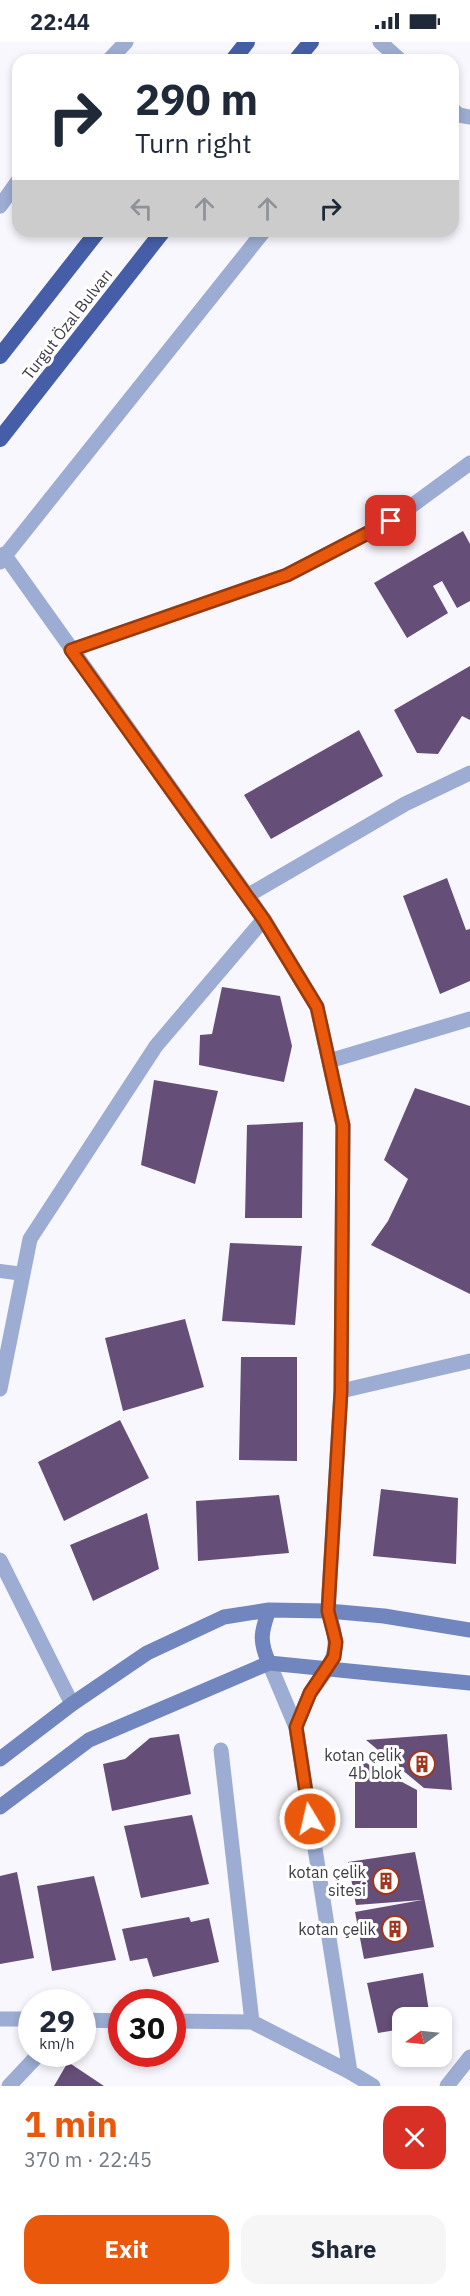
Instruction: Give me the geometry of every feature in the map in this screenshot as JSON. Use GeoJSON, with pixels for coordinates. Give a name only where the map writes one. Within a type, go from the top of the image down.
{"type":"FeatureCollection","features":[{"type":"Feature","properties":{"kind":"highway"},"geometry":{"type":"LineString","coordinates":[[238,54],[247,42]]}},
{"type":"Feature","properties":{"kind":"highway"},"geometry":{"type":"LineString","coordinates":[[301,54],[310,42]]}},
{"type":"Feature","properties":{"kind":"highway","name":"Turgut Özal Bulvarı"},"geometry":{"type":"LineString","coordinates":[[0,356],[93,237]]}},
{"type":"Feature","properties":{"kind":"highway","name":"Turgut Özal Bulvarı"},"geometry":{"type":"LineString","coordinates":[[0,438],[158,237]]}},
{"type":"Feature","properties":{"kind":"main road"},"geometry":{"type":"LineString","coordinates":[[269,1610],[261,1630],[262,1648],[269,1663]]}},
{"type":"Feature","properties":{"kind":"main road"},"geometry":{"type":"LineString","coordinates":[[0,1759],[72,1704],[147,1653],[224,1617],[269,1610],[328,1611],[384,1616],[470,1629]]}},
{"type":"Feature","properties":{"kind":"main road"},"geometry":{"type":"LineString","coordinates":[[328,1611],[336,1642],[334,1657],[328,1668]]}},
{"type":"Feature","properties":{"kind":"main road"},"geometry":{"type":"LineString","coordinates":[[0,1807],[89,1740],[269,1663],[470,1683]]}},
{"type":"Feature","properties":{"kind":"street"},"geometry":{"type":"LineString","coordinates":[[115,54],[126,42]]}},
{"type":"Feature","properties":{"kind":"street"},"geometry":{"type":"LineString","coordinates":[[380,42],[393,54]]}},
{"type":"Feature","properties":{"kind":"street"},"geometry":{"type":"LineString","coordinates":[[0,206],[12,189]]}},
{"type":"Feature","properties":{"kind":"street"},"geometry":{"type":"LineString","coordinates":[[259,237],[2,558],[71,650],[264,920],[317,1007],[343,1125],[341,1391],[328,1611]]}},
{"type":"Feature","properties":{"kind":"street"},"geometry":{"type":"LineString","coordinates":[[71,650],[287,575],[391,521],[470,463]]}},
{"type":"Feature","properties":{"kind":"street"},"geometry":{"type":"LineString","coordinates":[[247,896],[405,804],[470,773]]}},
{"type":"Feature","properties":{"kind":"street"},"geometry":{"type":"LineString","coordinates":[[0,1389],[30,1239],[156,1046],[264,920]]}},
{"type":"Feature","properties":{"kind":"street"},"geometry":{"type":"LineString","coordinates":[[329,1061],[470,1019]]}},
{"type":"Feature","properties":{"kind":"street"},"geometry":{"type":"LineString","coordinates":[[341,1391],[470,1361]]}},
{"type":"Feature","properties":{"kind":"street"},"geometry":{"type":"LineString","coordinates":[[0,1560],[72,1704]]}},
{"type":"Feature","properties":{"kind":"street"},"geometry":{"type":"LineString","coordinates":[[269,1663],[296,1727],[350,2072]]}},
{"type":"Feature","properties":{"kind":"street"},"geometry":{"type":"LineString","coordinates":[[296,1727],[310,1693],[328,1668]]}},
{"type":"Feature","properties":{"kind":"street"},"geometry":{"type":"LineString","coordinates":[[221,1750],[252,2022]]}},
{"type":"Feature","properties":{"kind":"street"},"geometry":{"type":"LineString","coordinates":[[0,2019],[18,2019]]}},
{"type":"Feature","properties":{"kind":"street"},"geometry":{"type":"LineString","coordinates":[[186,2021],[252,2022],[350,2072],[372,2086]]}},
{"type":"Feature","properties":{"kind":"street"},"geometry":{"type":"LineString","coordinates":[[447,2086],[470,2057]]}},
{"type":"Feature","properties":{"kind":"street"},"geometry":{"type":"LineString","coordinates":[[9,2086],[27,2067]]}},
{"type":"Feature","properties":{"kind":"lane"},"geometry":{"type":"LineString","coordinates":[[0,1271],[23,1274]]}},
{"type":"Feature","properties":{"kind":"building"},"geometry":{"type":"Polygon","coordinates":[[[463,531],[470,544],[470,601],[457,608],[442,581],[433,586],[448,613],[407,638],[374,583],[463,531]]]}},
{"type":"Feature","properties":{"kind":"building"},"geometry":{"type":"Polygon","coordinates":[[[470,666],[470,720],[462,716],[438,754],[417,753],[394,710],[470,666]]]}},
{"type":"Feature","properties":{"kind":"building"},"geometry":{"type":"Polygon","coordinates":[[[359,730],[383,776],[271,839],[244,795],[359,730]]]}},
{"type":"Feature","properties":{"kind":"building"},"geometry":{"type":"Polygon","coordinates":[[[447,878],[466,930],[470,929],[470,981],[440,994],[403,896],[447,878]]]}},
{"type":"Feature","properties":{"kind":"building"},"geometry":{"type":"Polygon","coordinates":[[[222,987],[280,996],[292,1046],[284,1082],[199,1065],[200,1035],[212,1034],[222,987]]]}},
{"type":"Feature","properties":{"kind":"building"},"geometry":{"type":"Polygon","coordinates":[[[154,1080],[218,1091],[195,1184],[141,1165],[154,1080]]]}},
{"type":"Feature","properties":{"kind":"building"},"geometry":{"type":"Polygon","coordinates":[[[415,1088],[470,1106],[470,1294],[371,1245],[388,1221],[408,1179],[384,1160],[415,1088]]]}},
{"type":"Feature","properties":{"kind":"building"},"geometry":{"type":"Polygon","coordinates":[[[303,1122],[302,1218],[245,1218],[247,1125],[303,1122]]]}},
{"type":"Feature","properties":{"kind":"building"},"geometry":{"type":"Polygon","coordinates":[[[230,1243],[302,1246],[295,1325],[222,1321],[230,1243]]]}},
{"type":"Feature","properties":{"kind":"building"},"geometry":{"type":"Polygon","coordinates":[[[185,1319],[204,1387],[123,1411],[105,1338],[185,1319]]]}},
{"type":"Feature","properties":{"kind":"building"},"geometry":{"type":"Polygon","coordinates":[[[241,1357],[297,1357],[297,1461],[239,1460],[241,1357]]]}},
{"type":"Feature","properties":{"kind":"building"},"geometry":{"type":"Polygon","coordinates":[[[120,1420],[149,1478],[64,1521],[38,1462],[120,1420]]]}},
{"type":"Feature","properties":{"kind":"building"},"geometry":{"type":"Polygon","coordinates":[[[381,1489],[458,1498],[456,1564],[373,1556],[381,1489]]]}},
{"type":"Feature","properties":{"kind":"building"},"geometry":{"type":"Polygon","coordinates":[[[279,1495],[289,1553],[198,1561],[196,1501],[279,1495]]]}},
{"type":"Feature","properties":{"kind":"building"},"geometry":{"type":"Polygon","coordinates":[[[147,1513],[159,1569],[93,1601],[70,1545],[147,1513]]]}},
{"type":"Feature","properties":{"kind":"building"},"geometry":{"type":"Polygon","coordinates":[[[179,1734],[191,1794],[112,1811],[103,1764],[125,1759],[150,1738],[179,1734]]]}},
{"type":"Feature","properties":{"kind":"building","name":"kotan çelik 4b blok"},"geometry":{"type":"Polygon","coordinates":[[[447,1734],[452,1790],[424,1788],[366,1740],[447,1734]]]}},
{"type":"Feature","properties":{"kind":"building","name":"kotan çelik sitesi"},"geometry":{"type":"Polygon","coordinates":[[[355,1757],[417,1790],[417,1828],[355,1828],[355,1757]]]}},
{"type":"Feature","properties":{"kind":"building"},"geometry":{"type":"Polygon","coordinates":[[[192,1815],[209,1884],[141,1898],[124,1826],[192,1815]]]}},
{"type":"Feature","properties":{"kind":"building"},"geometry":{"type":"Polygon","coordinates":[[[415,1852],[434,1947],[364,1959],[355,1912],[422,1900],[356,1905],[348,1862],[415,1852]]]}},
{"type":"Feature","properties":{"kind":"building"},"geometry":{"type":"Polygon","coordinates":[[[17,1872],[34,1958],[0,1964],[0,1876],[17,1872]]]}},
{"type":"Feature","properties":{"kind":"building"},"geometry":{"type":"Polygon","coordinates":[[[94,1876],[116,1960],[52,1971],[37,1886],[94,1876]]]}},
{"type":"Feature","properties":{"kind":"building"},"geometry":{"type":"Polygon","coordinates":[[[189,1917],[191,1922],[209,1918],[219,1962],[153,1977],[147,1958],[130,1961],[122,1929],[189,1917]]]}},
{"type":"Feature","properties":{"kind":"building","name":"kotan çelik"},"geometry":{"type":"Polygon","coordinates":[[[423,1973],[428,2007],[392,2007],[392,2031],[378,2033],[367,1983],[423,1973]]]}},
{"type":"Feature","properties":{"kind":"building"},"geometry":{"type":"Polygon","coordinates":[[[65,2067],[76,2067],[104,2086],[54,2086],[65,2067]]]}},
{"type":"Feature","properties":{"kind":"place","name":"kotan çelik 4b blok"},"geometry":{"type":"Point","coordinates":[422,1764]}},
{"type":"Feature","properties":{"kind":"place","name":"kotan çelik sitesi"},"geometry":{"type":"Point","coordinates":[386,1881]}},
{"type":"Feature","properties":{"kind":"place","name":"kotan çelik"},"geometry":{"type":"Point","coordinates":[395,1929]}},
{"type":"Feature","properties":{"kind":"route"},"geometry":{"type":"LineString","coordinates":[[310,1819],[296,1727],[310,1693],[334,1657],[336,1642],[328,1611],[341,1391],[343,1125],[317,1007],[264,920],[71,650],[287,575],[391,521]]}}]}
